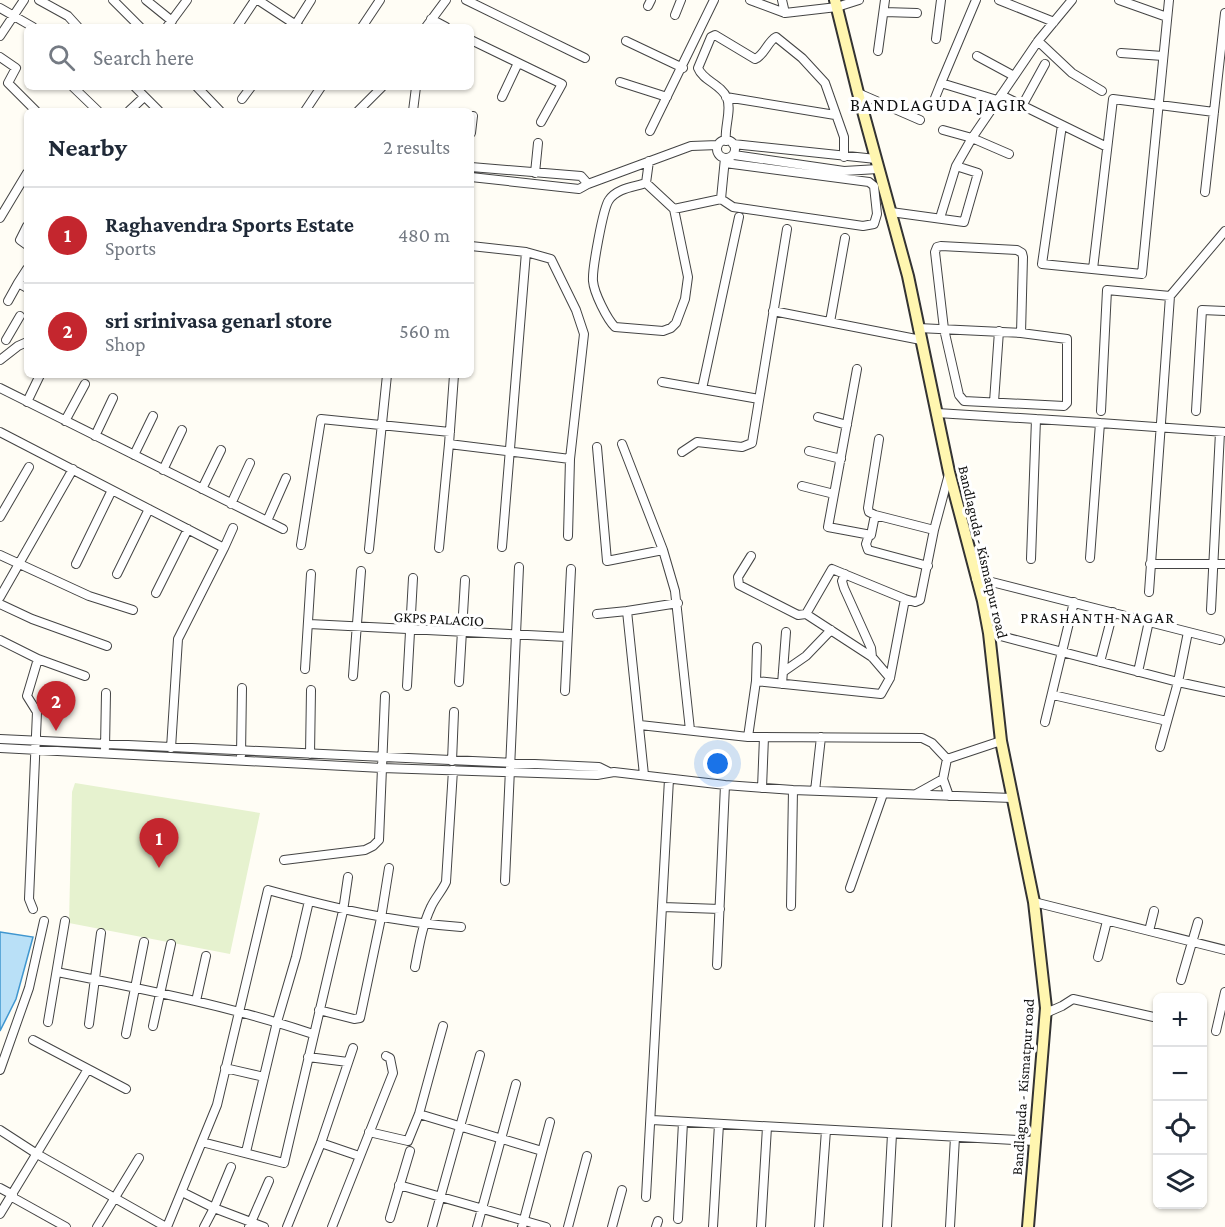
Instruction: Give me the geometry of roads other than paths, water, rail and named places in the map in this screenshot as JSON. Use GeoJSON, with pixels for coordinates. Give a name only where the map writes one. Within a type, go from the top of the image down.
{"type":"FeatureCollection","features":[{"type":"Feature","properties":{"kind":"street"},"geometry":{"type":"LineString","coordinates":[[0,36],[24,0]]}},
{"type":"Feature","properties":{"kind":"street"},"geometry":{"type":"LineString","coordinates":[[39,0],[68,16],[75,24]]}},
{"type":"Feature","properties":{"kind":"street"},"geometry":{"type":"LineString","coordinates":[[113,0],[137,24]]}},
{"type":"Feature","properties":{"kind":"street"},"geometry":{"type":"LineString","coordinates":[[146,0],[169,24],[187,0]]}},
{"type":"Feature","properties":{"kind":"street"},"geometry":{"type":"LineString","coordinates":[[239,24],[256,0],[293,24]]}},
{"type":"Feature","properties":{"kind":"street"},"geometry":{"type":"LineString","coordinates":[[297,24],[311,0]]}},
{"type":"Feature","properties":{"kind":"street"},"geometry":{"type":"LineString","coordinates":[[364,24],[380,0]]}},
{"type":"Feature","properties":{"kind":"street"},"geometry":{"type":"LineString","coordinates":[[428,24],[446,0]]}},
{"type":"Feature","properties":{"kind":"street"},"geometry":{"type":"LineString","coordinates":[[466,0],[585,58]]}},
{"type":"Feature","properties":{"kind":"street"},"geometry":{"type":"LineString","coordinates":[[675,15],[681,0]]}},
{"type":"Feature","properties":{"kind":"street"},"geometry":{"type":"LineString","coordinates":[[650,131],[683,68],[714,0]]}},
{"type":"Feature","properties":{"kind":"street"},"geometry":{"type":"LineString","coordinates":[[750,0],[785,13],[859,0]]}},
{"type":"Feature","properties":{"kind":"street"},"geometry":{"type":"LineString","coordinates":[[782,0],[785,13]]}},
{"type":"Feature","properties":{"kind":"street"},"geometry":{"type":"LineString","coordinates":[[878,51],[885,0]]}},
{"type":"Feature","properties":{"kind":"street"},"geometry":{"type":"LineString","coordinates":[[936,39],[941,0]]}},
{"type":"Feature","properties":{"kind":"street"},"geometry":{"type":"LineString","coordinates":[[935,98],[976,0]]}},
{"type":"Feature","properties":{"kind":"street"},"geometry":{"type":"LineString","coordinates":[[999,0],[1054,22]]}},
{"type":"Feature","properties":{"kind":"street"},"geometry":{"type":"LineString","coordinates":[[940,218],[956,166],[972,138],[1038,40],[1072,0]]}},
{"type":"Feature","properties":{"kind":"street"},"geometry":{"type":"LineString","coordinates":[[1119,0],[1167,17]]}},
{"type":"Feature","properties":{"kind":"street"},"geometry":{"type":"LineString","coordinates":[[1062,125],[1042,264],[1142,274],[1168,0]]}},
{"type":"Feature","properties":{"kind":"street","name":"Bandlaguda - Kismatpur road"},"geometry":{"type":"LineString","coordinates":[[836,4],[908,276],[949,472],[989,633],[1001,741],[1034,902],[1046,1013],[1034,1141],[1029,1227]]}},
{"type":"Feature","properties":{"kind":"street"},"geometry":{"type":"LineString","coordinates":[[0,8],[28,24]]}},
{"type":"Feature","properties":{"kind":"street"},"geometry":{"type":"LineString","coordinates":[[884,12],[917,13]]}},
{"type":"Feature","properties":{"kind":"street"},"geometry":{"type":"LineString","coordinates":[[1205,192],[1225,13]]}},
{"type":"Feature","properties":{"kind":"street"},"geometry":{"type":"LineString","coordinates":[[431,19],[440,24]]}},
{"type":"Feature","properties":{"kind":"street"},"geometry":{"type":"LineString","coordinates":[[674,209],[721,200],[733,207],[863,226],[874,224],[876,214],[874,186],[869,182],[728,159],[718,154],[726,143],[728,101],[723,91],[700,73],[698,68],[711,37],[715,35],[755,59],[776,37],[802,58],[825,83],[844,137],[844,157]]}},
{"type":"Feature","properties":{"kind":"street"},"geometry":{"type":"LineString","coordinates":[[1038,40],[1072,73],[1101,91]]}},
{"type":"Feature","properties":{"kind":"street"},"geometry":{"type":"LineString","coordinates":[[626,41],[683,68]]}},
{"type":"Feature","properties":{"kind":"street"},"geometry":{"type":"LineString","coordinates":[[474,44],[562,84],[541,122]]}},
{"type":"Feature","properties":{"kind":"street"},"geometry":{"type":"LineString","coordinates":[[1121,53],[1163,56]]}},
{"type":"Feature","properties":{"kind":"street"},"geometry":{"type":"LineString","coordinates":[[976,56],[1014,76]]}},
{"type":"Feature","properties":{"kind":"street"},"geometry":{"type":"LineString","coordinates":[[0,57],[16,68],[8,83],[33,108]]}},
{"type":"Feature","properties":{"kind":"street"},"geometry":{"type":"LineString","coordinates":[[502,97],[518,63]]}},
{"type":"Feature","properties":{"kind":"street"},"geometry":{"type":"LineString","coordinates":[[1022,106],[1045,64]]}},
{"type":"Feature","properties":{"kind":"street"},"geometry":{"type":"LineString","coordinates":[[620,82],[667,97]]}},
{"type":"Feature","properties":{"kind":"street"},"geometry":{"type":"LineString","coordinates":[[941,83],[1022,106],[1107,147]]}},
{"type":"Feature","properties":{"kind":"street"},"geometry":{"type":"LineString","coordinates":[[76,90],[95,108]]}},
{"type":"Feature","properties":{"kind":"street"},"geometry":{"type":"LineString","coordinates":[[138,90],[156,108]]}},
{"type":"Feature","properties":{"kind":"street"},"geometry":{"type":"LineString","coordinates":[[200,90],[217,108]]}},
{"type":"Feature","properties":{"kind":"street"},"geometry":{"type":"LineString","coordinates":[[242,99],[249,90]]}},
{"type":"Feature","properties":{"kind":"street"},"geometry":{"type":"LineString","coordinates":[[307,108],[319,90]]}},
{"type":"Feature","properties":{"kind":"street"},"geometry":{"type":"LineString","coordinates":[[361,108],[379,90]]}},
{"type":"Feature","properties":{"kind":"street"},"geometry":{"type":"LineString","coordinates":[[413,108],[416,90]]}},
{"type":"Feature","properties":{"kind":"street"},"geometry":{"type":"LineString","coordinates":[[858,93],[920,120]]}},
{"type":"Feature","properties":{"kind":"street"},"geometry":{"type":"LineString","coordinates":[[132,108],[144,97]]}},
{"type":"Feature","properties":{"kind":"street"},"geometry":{"type":"LineString","coordinates":[[726,97],[835,115]]}},
{"type":"Feature","properties":{"kind":"street"},"geometry":{"type":"LineString","coordinates":[[1093,269],[1113,99],[1214,112]]}},
{"type":"Feature","properties":{"kind":"street"},"geometry":{"type":"LineString","coordinates":[[943,130],[972,138],[1009,154]]}},
{"type":"Feature","properties":{"kind":"street"},"geometry":{"type":"LineString","coordinates":[[535,173],[538,143]]}},
{"type":"Feature","properties":{"kind":"street"},"geometry":{"type":"LineString","coordinates":[[474,177],[579,189],[691,146],[726,143],[844,157],[877,164]]}},
{"type":"Feature","properties":{"kind":"street"},"geometry":{"type":"LineString","coordinates":[[721,200],[728,159],[736,150],[726,143]]}},
{"type":"Feature","properties":{"kind":"street"},"geometry":{"type":"LineString","coordinates":[[728,159],[844,171],[877,164]]}},
{"type":"Feature","properties":{"kind":"street"},"geometry":{"type":"LineString","coordinates":[[646,183],[649,161]]}},
{"type":"Feature","properties":{"kind":"street"},"geometry":{"type":"LineString","coordinates":[[891,212],[964,222],[978,173],[956,166]]}},
{"type":"Feature","properties":{"kind":"street"},"geometry":{"type":"LineString","coordinates":[[474,167],[581,176],[588,184]]}},
{"type":"Feature","properties":{"kind":"street"},"geometry":{"type":"LineString","coordinates":[[0,218],[24,178]]}},
{"type":"Feature","properties":{"kind":"street"},"geometry":{"type":"LineString","coordinates":[[646,183],[674,209],[688,277],[685,298],[676,323],[663,332],[615,327],[608,321],[593,282],[603,212],[610,198],[619,191],[646,183]]}},
{"type":"Feature","properties":{"kind":"street"},"geometry":{"type":"LineString","coordinates":[[702,389],[739,217]]}},
{"type":"Feature","properties":{"kind":"street"},"geometry":{"type":"LineString","coordinates":[[682,452],[697,442],[742,447],[752,443],[786,229]]}},
{"type":"Feature","properties":{"kind":"street"},"geometry":{"type":"LineString","coordinates":[[1149,592],[1170,296],[1225,231]]}},
{"type":"Feature","properties":{"kind":"street"},"geometry":{"type":"LineString","coordinates":[[830,322],[845,238]]}},
{"type":"Feature","properties":{"kind":"street"},"geometry":{"type":"LineString","coordinates":[[474,246],[526,252],[551,259],[576,310],[584,334],[570,459],[568,536]]}},
{"type":"Feature","properties":{"kind":"street"},"geometry":{"type":"LineString","coordinates":[[918,328],[944,329],[999,331],[1067,339],[1067,403],[1060,406],[964,401],[959,395],[944,329],[935,252],[937,248],[941,246],[1017,250],[1022,253],[1021,333]]}},
{"type":"Feature","properties":{"kind":"street"},"geometry":{"type":"LineString","coordinates":[[502,547],[526,252]]}},
{"type":"Feature","properties":{"kind":"street"},"geometry":{"type":"LineString","coordinates":[[8,301],[24,274]]}},
{"type":"Feature","properties":{"kind":"street"},"geometry":{"type":"LineString","coordinates":[[18,283],[24,286]]}},
{"type":"Feature","properties":{"kind":"street"},"geometry":{"type":"LineString","coordinates":[[1101,411],[1107,290],[1170,296]]}},
{"type":"Feature","properties":{"kind":"street"},"geometry":{"type":"LineString","coordinates":[[1196,411],[1202,310],[1225,310]]}},
{"type":"Feature","properties":{"kind":"street"},"geometry":{"type":"LineString","coordinates":[[773,311],[921,340]]}},
{"type":"Feature","properties":{"kind":"street"},"geometry":{"type":"LineString","coordinates":[[18,346],[3,338],[20,316]]}},
{"type":"Feature","properties":{"kind":"street"},"geometry":{"type":"LineString","coordinates":[[994,402],[999,331]]}},
{"type":"Feature","properties":{"kind":"street"},"geometry":{"type":"LineString","coordinates":[[0,360],[24,343]]}},
{"type":"Feature","properties":{"kind":"street"},"geometry":{"type":"LineString","coordinates":[[857,369],[828,527],[869,536]]}},
{"type":"Feature","properties":{"kind":"street"},"geometry":{"type":"LineString","coordinates":[[27,402],[39,378]]}},
{"type":"Feature","properties":{"kind":"street"},"geometry":{"type":"LineString","coordinates":[[369,549],[387,378]]}},
{"type":"Feature","properties":{"kind":"street"},"geometry":{"type":"LineString","coordinates":[[439,548],[454,378]]}},
{"type":"Feature","properties":{"kind":"street"},"geometry":{"type":"LineString","coordinates":[[662,382],[759,399]]}},
{"type":"Feature","properties":{"kind":"street"},"geometry":{"type":"LineString","coordinates":[[65,421],[84,384]]}},
{"type":"Feature","properties":{"kind":"street"},"geometry":{"type":"LineString","coordinates":[[0,388],[283,529]]}},
{"type":"Feature","properties":{"kind":"street"},"geometry":{"type":"LineString","coordinates":[[95,436],[113,398]]}},
{"type":"Feature","properties":{"kind":"street"},"geometry":{"type":"LineString","coordinates":[[937,413],[1223,432],[1212,564],[1211,610]]}},
{"type":"Feature","properties":{"kind":"street"},"geometry":{"type":"LineString","coordinates":[[134,455],[153,416]]}},
{"type":"Feature","properties":{"kind":"street"},"geometry":{"type":"LineString","coordinates":[[818,417],[847,425]]}},
{"type":"Feature","properties":{"kind":"street"},"geometry":{"type":"LineString","coordinates":[[301,545],[321,419],[450,432]]}},
{"type":"Feature","properties":{"kind":"street"},"geometry":{"type":"LineString","coordinates":[[1031,559],[1036,419]]}},
{"type":"Feature","properties":{"kind":"street"},"geometry":{"type":"LineString","coordinates":[[1090,558],[1100,423]]}},
{"type":"Feature","properties":{"kind":"street"},"geometry":{"type":"LineString","coordinates":[[163,470],[182,430]]}},
{"type":"Feature","properties":{"kind":"street"},"geometry":{"type":"LineString","coordinates":[[0,432],[224,548]]}},
{"type":"Feature","properties":{"kind":"street"},"geometry":{"type":"LineString","coordinates":[[879,439],[869,512],[934,530]]}},
{"type":"Feature","properties":{"kind":"street"},"geometry":{"type":"LineString","coordinates":[[449,444],[570,459]]}},
{"type":"Feature","properties":{"kind":"street"},"geometry":{"type":"LineString","coordinates":[[622,444],[663,550],[678,603],[690,730]]}},
{"type":"Feature","properties":{"kind":"street"},"geometry":{"type":"LineString","coordinates":[[597,447],[607,561],[663,550]]}},
{"type":"Feature","properties":{"kind":"street"},"geometry":{"type":"LineString","coordinates":[[202,489],[221,450]]}},
{"type":"Feature","properties":{"kind":"street"},"geometry":{"type":"LineString","coordinates":[[809,451],[841,459]]}},
{"type":"Feature","properties":{"kind":"street"},"geometry":{"type":"LineString","coordinates":[[231,504],[250,463]]}},
{"type":"Feature","properties":{"kind":"street"},"geometry":{"type":"LineString","coordinates":[[0,517],[29,467]]}},
{"type":"Feature","properties":{"kind":"street"},"geometry":{"type":"LineString","coordinates":[[0,597],[73,469]]}},
{"type":"Feature","properties":{"kind":"street"},"geometry":{"type":"LineString","coordinates":[[806,614],[830,570],[834,568],[905,599],[915,602],[920,600],[934,530],[949,472]]}},
{"type":"Feature","properties":{"kind":"street"},"geometry":{"type":"LineString","coordinates":[[267,521],[286,478]]}},
{"type":"Feature","properties":{"kind":"street"},"geometry":{"type":"LineString","coordinates":[[802,486],[834,494]]}},
{"type":"Feature","properties":{"kind":"street"},"geometry":{"type":"LineString","coordinates":[[76,564],[112,490]]}},
{"type":"Feature","properties":{"kind":"street"},"geometry":{"type":"LineString","coordinates":[[117,574],[149,509]]}},
{"type":"Feature","properties":{"kind":"street"},"geometry":{"type":"LineString","coordinates":[[875,515],[872,533],[866,544],[868,550],[927,566]]}},
{"type":"Feature","properties":{"kind":"street"},"geometry":{"type":"LineString","coordinates":[[171,748],[178,639],[233,528]]}},
{"type":"Feature","properties":{"kind":"street"},"geometry":{"type":"LineString","coordinates":[[156,593],[188,529]]}},
{"type":"Feature","properties":{"kind":"street"},"geometry":{"type":"LineString","coordinates":[[0,555],[89,596],[133,610]]}},
{"type":"Feature","properties":{"kind":"street"},"geometry":{"type":"LineString","coordinates":[[751,556],[738,577],[739,585],[798,615],[806,614],[872,657],[890,678]]}},
{"type":"Feature","properties":{"kind":"street"},"geometry":{"type":"LineString","coordinates":[[1150,564],[1225,564]]}},
{"type":"Feature","properties":{"kind":"street"},"geometry":{"type":"LineString","coordinates":[[505,881],[519,567]]}},
{"type":"Feature","properties":{"kind":"street"},"geometry":{"type":"LineString","coordinates":[[565,692],[571,569]]}},
{"type":"Feature","properties":{"kind":"street"},"geometry":{"type":"LineString","coordinates":[[353,676],[361,571]]}},
{"type":"Feature","properties":{"kind":"street"},"geometry":{"type":"LineString","coordinates":[[845,573],[842,581],[844,588],[871,648],[872,657]]}},
{"type":"Feature","properties":{"kind":"street"},"geometry":{"type":"LineString","coordinates":[[305,669],[311,574]]}},
{"type":"Feature","properties":{"kind":"street"},"geometry":{"type":"LineString","coordinates":[[407,686],[413,578]]}},
{"type":"Feature","properties":{"kind":"street"},"geometry":{"type":"LineString","coordinates":[[976,578],[1220,640]]}},
{"type":"Feature","properties":{"kind":"street"},"geometry":{"type":"LineString","coordinates":[[459,682],[465,580]]}},
{"type":"Feature","properties":{"kind":"street"},"geometry":{"type":"LineString","coordinates":[[756,681],[878,695],[883,692],[890,678],[905,599]]}},
{"type":"Feature","properties":{"kind":"street"},"geometry":{"type":"LineString","coordinates":[[1045,722],[1074,602]]}},
{"type":"Feature","properties":{"kind":"street"},"geometry":{"type":"LineString","coordinates":[[597,615],[678,603]]}},
{"type":"Feature","properties":{"kind":"street"},"geometry":{"type":"LineString","coordinates":[[0,604],[32,619],[107,646]]}},
{"type":"Feature","properties":{"kind":"street"},"geometry":{"type":"LineString","coordinates":[[627,611],[644,775]]}},
{"type":"Feature","properties":{"kind":"street"},"geometry":{"type":"LineString","coordinates":[[1100,662],[1113,612]]}},
{"type":"Feature","properties":{"kind":"street"},"geometry":{"type":"LineString","coordinates":[[1138,672],[1149,621]]}},
{"type":"Feature","properties":{"kind":"street","name":"GKPS PALACIO"},"geometry":{"type":"LineString","coordinates":[[309,624],[567,638]]}},
{"type":"Feature","properties":{"kind":"street"},"geometry":{"type":"LineString","coordinates":[[783,672],[806,656],[831,630]]}},
{"type":"Feature","properties":{"kind":"street"},"geometry":{"type":"LineString","coordinates":[[782,684],[786,632]]}},
{"type":"Feature","properties":{"kind":"street"},"geometry":{"type":"LineString","coordinates":[[1160,747],[1178,682],[1188,632]]}},
{"type":"Feature","properties":{"kind":"street"},"geometry":{"type":"LineString","coordinates":[[989,633],[1225,692]]}},
{"type":"Feature","properties":{"kind":"street"},"geometry":{"type":"LineString","coordinates":[[0,640],[38,659],[85,676]]}},
{"type":"Feature","properties":{"kind":"street"},"geometry":{"type":"LineString","coordinates":[[748,737],[756,681],[757,647]]}},
{"type":"Feature","properties":{"kind":"street"},"geometry":{"type":"LineString","coordinates":[[33,909],[29,899],[37,712],[27,696],[38,659]]}},
{"type":"Feature","properties":{"kind":"street"},"geometry":{"type":"LineString","coordinates":[[241,756],[242,688]]}},
{"type":"Feature","properties":{"kind":"street"},"geometry":{"type":"LineString","coordinates":[[310,754],[311,690]]}},
{"type":"Feature","properties":{"kind":"street"},"geometry":{"type":"LineString","coordinates":[[105,749],[106,693]]}},
{"type":"Feature","properties":{"kind":"street"},"geometry":{"type":"LineString","coordinates":[[1053,695],[1167,720]]}},
{"type":"Feature","properties":{"kind":"street"},"geometry":{"type":"LineString","coordinates":[[284,860],[365,850],[379,840],[385,696]]}},
{"type":"Feature","properties":{"kind":"street"},"geometry":{"type":"LineString","coordinates":[[452,761],[454,712]]}},
{"type":"Feature","properties":{"kind":"street"},"geometry":{"type":"LineString","coordinates":[[640,725],[748,737],[921,738],[932,743],[947,759]]}},
{"type":"Feature","properties":{"kind":"street"},"geometry":{"type":"LineString","coordinates":[[762,788],[764,737]]}},
{"type":"Feature","properties":{"kind":"street"},"geometry":{"type":"LineString","coordinates":[[814,791],[821,737]]}},
{"type":"Feature","properties":{"kind":"street"},"geometry":{"type":"LineString","coordinates":[[0,739],[34,745],[241,756],[310,754],[452,761],[510,768]]}},
{"type":"Feature","properties":{"kind":"street"},"geometry":{"type":"LineString","coordinates":[[947,759],[1001,741]]}},
{"type":"Feature","properties":{"kind":"street"},"geometry":{"type":"LineString","coordinates":[[0,748],[34,745]]}},
{"type":"Feature","properties":{"kind":"street"},"geometry":{"type":"LineString","coordinates":[[105,749],[171,748],[382,768],[453,770],[599,767],[610,772],[762,788],[1012,798]]}},
{"type":"Feature","properties":{"kind":"street"},"geometry":{"type":"LineString","coordinates":[[947,759],[943,779],[949,796]]}},
{"type":"Feature","properties":{"kind":"street"},"geometry":{"type":"LineString","coordinates":[[415,967],[424,924],[446,882],[453,770]]}},
{"type":"Feature","properties":{"kind":"street"},"geometry":{"type":"LineString","coordinates":[[646,1197],[669,778]]}},
{"type":"Feature","properties":{"kind":"street"},"geometry":{"type":"LineString","coordinates":[[914,795],[943,779]]}},
{"type":"Feature","properties":{"kind":"street"},"geometry":{"type":"LineString","coordinates":[[717,965],[725,785]]}},
{"type":"Feature","properties":{"kind":"street"},"geometry":{"type":"LineString","coordinates":[[791,906],[793,790]]}},
{"type":"Feature","properties":{"kind":"street"},"geometry":{"type":"LineString","coordinates":[[850,888],[883,794]]}},
{"type":"Feature","properties":{"kind":"street"},"geometry":{"type":"LineString","coordinates":[[319,1010],[354,1019],[360,1018],[389,868]]}},
{"type":"Feature","properties":{"kind":"street"},"geometry":{"type":"LineString","coordinates":[[202,1142],[284,1162],[343,911],[348,877]]}},
{"type":"Feature","properties":{"kind":"street"},"geometry":{"type":"LineString","coordinates":[[0,1130],[37,1154],[166,1227],[217,1105],[268,890],[343,911],[424,924],[461,927]]}},
{"type":"Feature","properties":{"kind":"street"},"geometry":{"type":"LineString","coordinates":[[246,1152],[309,901]]}},
{"type":"Feature","properties":{"kind":"street"},"geometry":{"type":"LineString","coordinates":[[1034,902],[1225,950]]}},
{"type":"Feature","properties":{"kind":"street"},"geometry":{"type":"LineString","coordinates":[[663,907],[720,909]]}},
{"type":"Feature","properties":{"kind":"street"},"geometry":{"type":"LineString","coordinates":[[1149,932],[1155,911]]}},
{"type":"Feature","properties":{"kind":"street"},"geometry":{"type":"LineString","coordinates":[[0,1070],[29,988],[44,921]]}},
{"type":"Feature","properties":{"kind":"street"},"geometry":{"type":"LineString","coordinates":[[48,1022],[65,921]]}},
{"type":"Feature","properties":{"kind":"street"},"geometry":{"type":"LineString","coordinates":[[1098,957],[1107,921]]}},
{"type":"Feature","properties":{"kind":"street"},"geometry":{"type":"LineString","coordinates":[[1181,980],[1198,922]]}},
{"type":"Feature","properties":{"kind":"street"},"geometry":{"type":"LineString","coordinates":[[89,1024],[101,933]]}},
{"type":"Feature","properties":{"kind":"street"},"geometry":{"type":"LineString","coordinates":[[126,1034],[144,942]]}},
{"type":"Feature","properties":{"kind":"street"},"geometry":{"type":"LineString","coordinates":[[153,1026],[171,944]]}},
{"type":"Feature","properties":{"kind":"street"},"geometry":{"type":"LineString","coordinates":[[196,1001],[206,956]]}},
{"type":"Feature","properties":{"kind":"street"},"geometry":{"type":"LineString","coordinates":[[57,972],[160,992],[277,1022],[313,1034]]}},
{"type":"Feature","properties":{"kind":"street"},"geometry":{"type":"LineString","coordinates":[[1216,1031],[1225,992]]}},
{"type":"Feature","properties":{"kind":"street"},"geometry":{"type":"LineString","coordinates":[[1046,1013],[1073,999],[1153,1017]]}},
{"type":"Feature","properties":{"kind":"street"},"geometry":{"type":"LineString","coordinates":[[369,1132],[408,1142],[419,1114],[443,1026]]}},
{"type":"Feature","properties":{"kind":"street"},"geometry":{"type":"LineString","coordinates":[[33,1040],[126,1089]]}},
{"type":"Feature","properties":{"kind":"street"},"geometry":{"type":"LineString","coordinates":[[287,1227],[321,1143],[353,1048]]}},
{"type":"Feature","properties":{"kind":"street"},"geometry":{"type":"LineString","coordinates":[[432,1227],[480,1055]]}},
{"type":"Feature","properties":{"kind":"street"},"geometry":{"type":"LineString","coordinates":[[332,1227],[393,1073],[390,1058],[386,1056]]}},
{"type":"Feature","properties":{"kind":"street"},"geometry":{"type":"LineString","coordinates":[[308,1057],[348,1062]]}},
{"type":"Feature","properties":{"kind":"street"},"geometry":{"type":"LineString","coordinates":[[225,1068],[264,1077]]}},
{"type":"Feature","properties":{"kind":"street"},"geometry":{"type":"LineString","coordinates":[[0,1214],[88,1069]]}},
{"type":"Feature","properties":{"kind":"street"},"geometry":{"type":"LineString","coordinates":[[477,1227],[516,1084]]}},
{"type":"Feature","properties":{"kind":"street"},"geometry":{"type":"LineString","coordinates":[[419,1114],[542,1151]]}},
{"type":"Feature","properties":{"kind":"street"},"geometry":{"type":"LineString","coordinates":[[652,1120],[1034,1141]]}},
{"type":"Feature","properties":{"kind":"street"},"geometry":{"type":"LineString","coordinates":[[523,1224],[550,1122]]}},
{"type":"Feature","properties":{"kind":"street"},"geometry":{"type":"LineString","coordinates":[[678,1219],[683,1122]]}},
{"type":"Feature","properties":{"kind":"street"},"geometry":{"type":"LineString","coordinates":[[713,1227],[719,1124]]}},
{"type":"Feature","properties":{"kind":"street"},"geometry":{"type":"LineString","coordinates":[[761,1227],[767,1127]]}},
{"type":"Feature","properties":{"kind":"street"},"geometry":{"type":"LineString","coordinates":[[819,1227],[826,1130]]}},
{"type":"Feature","properties":{"kind":"street"},"geometry":{"type":"LineString","coordinates":[[887,1227],[892,1134]]}},
{"type":"Feature","properties":{"kind":"street"},"geometry":{"type":"LineString","coordinates":[[950,1227],[955,1137]]}},
{"type":"Feature","properties":{"kind":"street"},"geometry":{"type":"LineString","coordinates":[[321,1143],[359,1156]]}},
{"type":"Feature","properties":{"kind":"street"},"geometry":{"type":"LineString","coordinates":[[390,1218],[410,1151]]}},
{"type":"Feature","properties":{"kind":"street"},"geometry":{"type":"LineString","coordinates":[[568,1227],[587,1155]]}},
{"type":"Feature","properties":{"kind":"street"},"geometry":{"type":"LineString","coordinates":[[97,1227],[139,1158]]}},
{"type":"Feature","properties":{"kind":"street"},"geometry":{"type":"LineString","coordinates":[[204,1227],[231,1167]]}},
{"type":"Feature","properties":{"kind":"street"},"geometry":{"type":"LineString","coordinates":[[250,1224],[269,1181]]}},
{"type":"Feature","properties":{"kind":"street"},"geometry":{"type":"LineString","coordinates":[[399,1185],[482,1209],[523,1224],[546,1227]]}},
{"type":"Feature","properties":{"kind":"street"},"geometry":{"type":"LineString","coordinates":[[0,1188],[58,1225],[66,1227]]}},
{"type":"Feature","properties":{"kind":"street"},"geometry":{"type":"LineString","coordinates":[[612,1227],[622,1190]]}},
{"type":"Feature","properties":{"kind":"street"},"geometry":{"type":"LineString","coordinates":[[182,1192],[250,1224],[264,1227]]}},
{"type":"Feature","properties":{"kind":"street"},"geometry":{"type":"LineString","coordinates":[[42,1227],[48,1218]]}},
{"type":"Feature","properties":{"kind":"water"},"geometry":{"type":"Polygon","coordinates":[[[0,932],[33,937],[16,999],[0,1031],[0,932]]]}},
{"type":"Feature","properties":{"kind":"place","name":"sri srinivasa genarl store"},"geometry":{"type":"Point","coordinates":[56,731]}},
{"type":"Feature","properties":{"kind":"place","name":"Raghavendra Sports Estate"},"geometry":{"type":"Point","coordinates":[159,868]}},
{"type":"Feature","properties":{"kind":"district","name":"BANDLAGUDA JAGIR"},"geometry":{"type":"Point","coordinates":[939,105]}},
{"type":"Feature","properties":{"kind":"district","name":"PRASHANTH NAGAR"},"geometry":{"type":"Point","coordinates":[1098,617]}}]}
